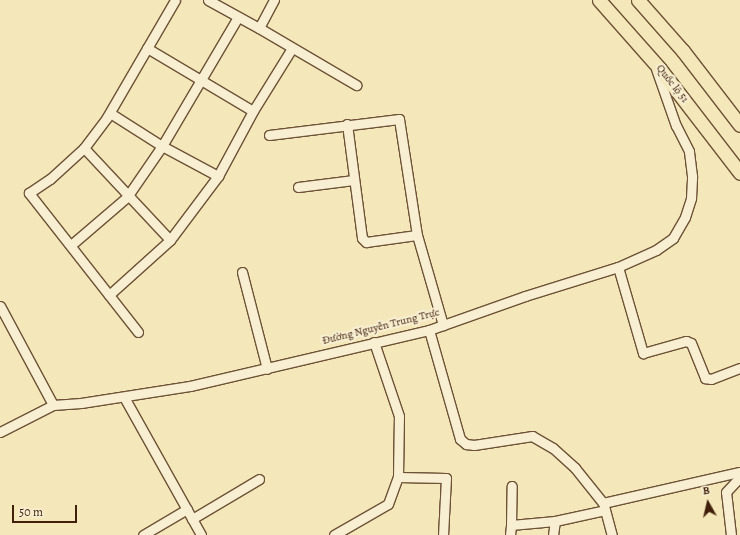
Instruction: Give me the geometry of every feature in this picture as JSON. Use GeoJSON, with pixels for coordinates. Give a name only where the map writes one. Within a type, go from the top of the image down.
{"type":"FeatureCollection","features":[{"type":"Feature","properties":{"kind":"highway","name":"Quốc lộ 51"},"geometry":{"type":"LineString","coordinates":[[599,0],[655,63],[740,173]]}},
{"type":"Feature","properties":{"kind":"highway"},"geometry":{"type":"LineString","coordinates":[[638,0],[683,51],[740,125]]}},
{"type":"Feature","properties":{"kind":"street"},"geometry":{"type":"LineString","coordinates":[[138,332],[29,192],[50,179],[84,148],[110,113],[175,0]]}},
{"type":"Feature","properties":{"kind":"street"},"geometry":{"type":"LineString","coordinates":[[208,0],[356,85]]}},
{"type":"Feature","properties":{"kind":"street"},"geometry":{"type":"LineString","coordinates":[[259,28],[274,0]]}},
{"type":"Feature","properties":{"kind":"street"},"geometry":{"type":"LineString","coordinates":[[71,245],[127,197],[162,146],[238,16]]}},
{"type":"Feature","properties":{"kind":"street"},"geometry":{"type":"LineString","coordinates":[[147,48],[201,78],[253,111]]}},
{"type":"Feature","properties":{"kind":"street"},"geometry":{"type":"LineString","coordinates":[[109,295],[170,240],[218,176],[253,111],[292,48]]}},
{"type":"Feature","properties":{"kind":"street","name":"Đường Nguyễn Trung Trực"},"geometry":{"type":"LineString","coordinates":[[0,432],[53,405],[124,397],[267,369],[374,342],[429,330],[443,324],[618,267],[656,250],[673,238],[685,217],[691,198],[692,176],[689,151],[676,126],[655,63]]}},
{"type":"Feature","properties":{"kind":"street"},"geometry":{"type":"LineString","coordinates":[[110,113],[162,146],[218,176]]}},
{"type":"Feature","properties":{"kind":"street"},"geometry":{"type":"LineString","coordinates":[[269,135],[399,118],[417,235],[443,324]]}},
{"type":"Feature","properties":{"kind":"street"},"geometry":{"type":"LineString","coordinates":[[347,124],[362,238],[366,242],[417,235]]}},
{"type":"Feature","properties":{"kind":"street"},"geometry":{"type":"LineString","coordinates":[[84,148],[127,197],[170,240]]}},
{"type":"Feature","properties":{"kind":"street"},"geometry":{"type":"LineString","coordinates":[[298,187],[354,180]]}},
{"type":"Feature","properties":{"kind":"street"},"geometry":{"type":"LineString","coordinates":[[618,267],[643,353],[686,341],[691,343],[705,378],[711,379],[740,368]]}},
{"type":"Feature","properties":{"kind":"street"},"geometry":{"type":"LineString","coordinates":[[242,272],[267,369]]}},
{"type":"Feature","properties":{"kind":"street"},"geometry":{"type":"LineString","coordinates":[[0,306],[53,405]]}},
{"type":"Feature","properties":{"kind":"street"},"geometry":{"type":"LineString","coordinates":[[429,330],[460,439],[466,444],[474,445],[532,436],[553,448],[575,468],[604,506],[612,535]]}},
{"type":"Feature","properties":{"kind":"street"},"geometry":{"type":"LineString","coordinates":[[334,535],[388,504],[398,477],[399,416],[374,342]]}},
{"type":"Feature","properties":{"kind":"street"},"geometry":{"type":"LineString","coordinates":[[124,397],[201,535]]}},
{"type":"Feature","properties":{"kind":"street"},"geometry":{"type":"LineString","coordinates":[[511,525],[555,521],[604,506],[740,472]]}},
{"type":"Feature","properties":{"kind":"street"},"geometry":{"type":"LineString","coordinates":[[398,477],[446,478],[444,535]]}},
{"type":"Feature","properties":{"kind":"street"},"geometry":{"type":"LineString","coordinates":[[731,535],[726,492],[740,478]]}},
{"type":"Feature","properties":{"kind":"street"},"geometry":{"type":"LineString","coordinates":[[192,518],[259,479]]}},
{"type":"Feature","properties":{"kind":"street"},"geometry":{"type":"LineString","coordinates":[[510,535],[512,486]]}},
{"type":"Feature","properties":{"kind":"street"},"geometry":{"type":"LineString","coordinates":[[143,535],[187,509]]}},
{"type":"Feature","properties":{"kind":"street"},"geometry":{"type":"LineString","coordinates":[[553,535],[555,521]]}}]}
